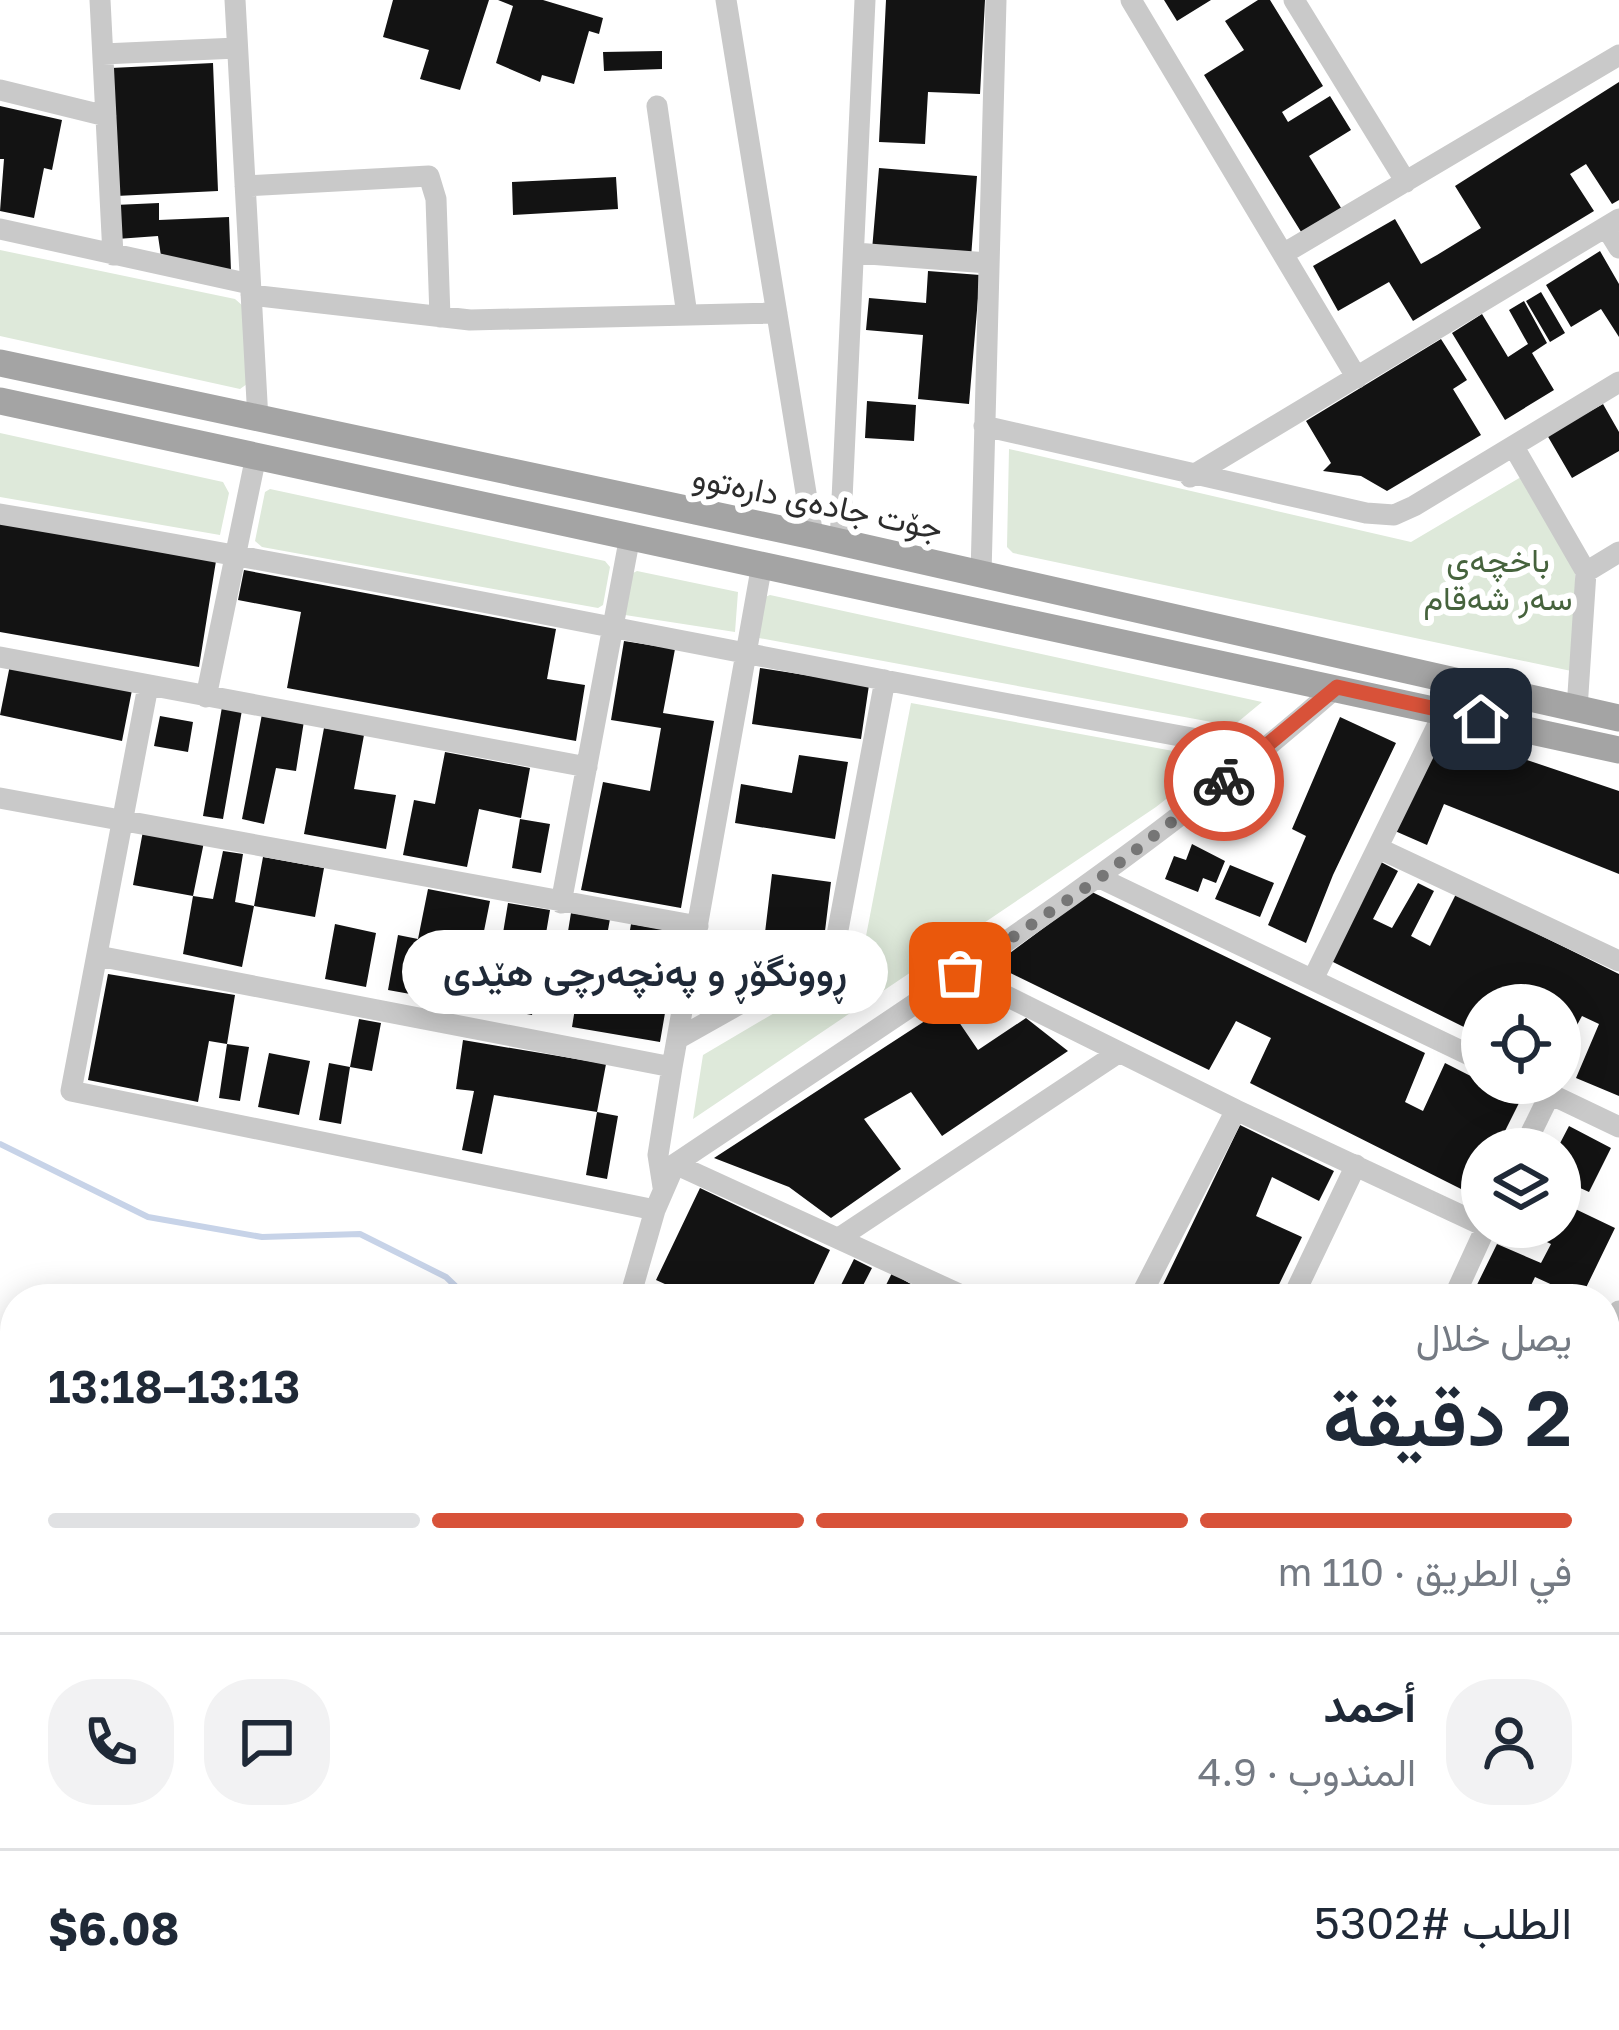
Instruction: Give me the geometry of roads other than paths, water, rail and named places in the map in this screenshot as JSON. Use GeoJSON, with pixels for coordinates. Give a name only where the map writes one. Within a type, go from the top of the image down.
{"type":"FeatureCollection","features":[{"type":"Feature","properties":{"kind":"main road","name":"جۆت جادەی دارەتوو"},"geometry":{"type":"LineString","coordinates":[[0,363],[827,539],[1619,718]]}},
{"type":"Feature","properties":{"kind":"main road"},"geometry":{"type":"LineString","coordinates":[[0,401],[1619,750]]}},
{"type":"Feature","properties":{"kind":"main road"},"geometry":{"type":"LineString","coordinates":[[985,612],[986,575]]}},
{"type":"Feature","properties":{"kind":"street"},"geometry":{"type":"LineString","coordinates":[[100,0],[113,255]]}},
{"type":"Feature","properties":{"kind":"street"},"geometry":{"type":"LineString","coordinates":[[235,0],[257,420]]}},
{"type":"Feature","properties":{"kind":"street"},"geometry":{"type":"LineString","coordinates":[[726,0],[804,480],[827,539]]}},
{"type":"Feature","properties":{"kind":"street"},"geometry":{"type":"LineString","coordinates":[[827,539],[844,499],[865,0]]}},
{"type":"Feature","properties":{"kind":"street"},"geometry":{"type":"LineString","coordinates":[[986,575],[984,426],[996,0]]}},
{"type":"Feature","properties":{"kind":"street"},"geometry":{"type":"LineString","coordinates":[[1131,0],[1357,378]]}},
{"type":"Feature","properties":{"kind":"street"},"geometry":{"type":"LineString","coordinates":[[1294,0],[1406,182]]}},
{"type":"Feature","properties":{"kind":"street"},"geometry":{"type":"LineString","coordinates":[[103,54],[237,48]]}},
{"type":"Feature","properties":{"kind":"street"},"geometry":{"type":"LineString","coordinates":[[1283,254],[1619,55]]}},
{"type":"Feature","properties":{"kind":"street"},"geometry":{"type":"LineString","coordinates":[[0,90],[106,116]]}},
{"type":"Feature","properties":{"kind":"street"},"geometry":{"type":"LineString","coordinates":[[657,106],[687,315]]}},
{"type":"Feature","properties":{"kind":"street"},"geometry":{"type":"LineString","coordinates":[[245,186],[429,176],[436,199],[440,317]]}},
{"type":"Feature","properties":{"kind":"street"},"geometry":{"type":"LineString","coordinates":[[1190,477],[1612,223],[1619,248]]}},
{"type":"Feature","properties":{"kind":"street"},"geometry":{"type":"LineString","coordinates":[[0,230],[250,290],[440,317],[777,314]]}},
{"type":"Feature","properties":{"kind":"street"},"geometry":{"type":"LineString","coordinates":[[855,254],[988,263]]}},
{"type":"Feature","properties":{"kind":"street"},"geometry":{"type":"LineString","coordinates":[[984,426],[1190,477],[1394,515],[1515,449],[1619,382]]}},
{"type":"Feature","properties":{"kind":"street"},"geometry":{"type":"LineString","coordinates":[[1515,449],[1586,572],[1577,709]]}},
{"type":"Feature","properties":{"kind":"street"},"geometry":{"type":"LineString","coordinates":[[206,697],[256,456]]}},
{"type":"Feature","properties":{"kind":"street"},"geometry":{"type":"LineString","coordinates":[[804,480],[822,500],[844,499]]}},
{"type":"Feature","properties":{"kind":"street"},"geometry":{"type":"LineString","coordinates":[[0,514],[236,554],[748,657],[1263,751]]}},
{"type":"Feature","properties":{"kind":"street"},"geometry":{"type":"LineString","coordinates":[[561,903],[630,536]]}},
{"type":"Feature","properties":{"kind":"street"},"geometry":{"type":"LineString","coordinates":[[1586,572],[1619,552]]}},
{"type":"Feature","properties":{"kind":"street"},"geometry":{"type":"LineString","coordinates":[[663,1187],[658,1155],[761,564]]}},
{"type":"Feature","properties":{"kind":"street"},"geometry":{"type":"LineString","coordinates":[[0,657],[587,766]]}},
{"type":"Feature","properties":{"kind":"street"},"geometry":{"type":"LineString","coordinates":[[679,1038],[834,951],[885,680]]}},
{"type":"Feature","properties":{"kind":"street"},"geometry":{"type":"LineString","coordinates":[[148,686],[71,1091],[655,1210]]}},
{"type":"Feature","properties":{"kind":"street"},"geometry":{"type":"LineString","coordinates":[[634,1284],[655,1210],[675,1164],[1100,878],[1337,687]]}},
{"type":"Feature","properties":{"kind":"street"},"geometry":{"type":"LineString","coordinates":[[1313,979],[1444,710]]}},
{"type":"Feature","properties":{"kind":"street"},"geometry":{"type":"LineString","coordinates":[[0,798],[698,926]]}},
{"type":"Feature","properties":{"kind":"street"},"geometry":{"type":"LineString","coordinates":[[1378,848],[1619,961]]}},
{"type":"Feature","properties":{"kind":"street"},"geometry":{"type":"LineString","coordinates":[[1100,878],[1461,1051]]}},
{"type":"Feature","properties":{"kind":"street"},"geometry":{"type":"LineString","coordinates":[[98,956],[672,1067]]}},
{"type":"Feature","properties":{"kind":"street"},"geometry":{"type":"LineString","coordinates":[[960,973],[1461,1215]]}},
{"type":"Feature","properties":{"kind":"street"},"geometry":{"type":"LineString","coordinates":[[839,1238],[1118,1053]]}},
{"type":"Feature","properties":{"kind":"street"},"geometry":{"type":"LineString","coordinates":[[1572,1104],[1619,1126]]}},
{"type":"Feature","properties":{"kind":"street"},"geometry":{"type":"LineString","coordinates":[[1147,1284],[1236,1110]]}},
{"type":"Feature","properties":{"kind":"street"},"geometry":{"type":"LineString","coordinates":[[675,1164],[938,1284]]}},
{"type":"Feature","properties":{"kind":"street"},"geometry":{"type":"LineString","coordinates":[[1299,1284],[1356,1165]]}},
{"type":"Feature","properties":{"kind":"street"},"geometry":{"type":"LineString","coordinates":[[1459,1284],[1475,1248]]}},
{"type":"Feature","properties":{"kind":"waterway"},"geometry":{"type":"LineString","coordinates":[[0,1144],[148,1217],[262,1237],[360,1234],[453,1284]]}},
{"type":"Feature","properties":{"kind":"place","name":"ڕوونگۆڕ و پەنچەرچی هێدی"},"geometry":{"type":"Point","coordinates":[960,973]}},
{"type":"Feature","properties":{"kind":"park label","name":"باخچەی سەر شەقام"},"geometry":{"type":"Point","coordinates":[1498,579]}}]}
